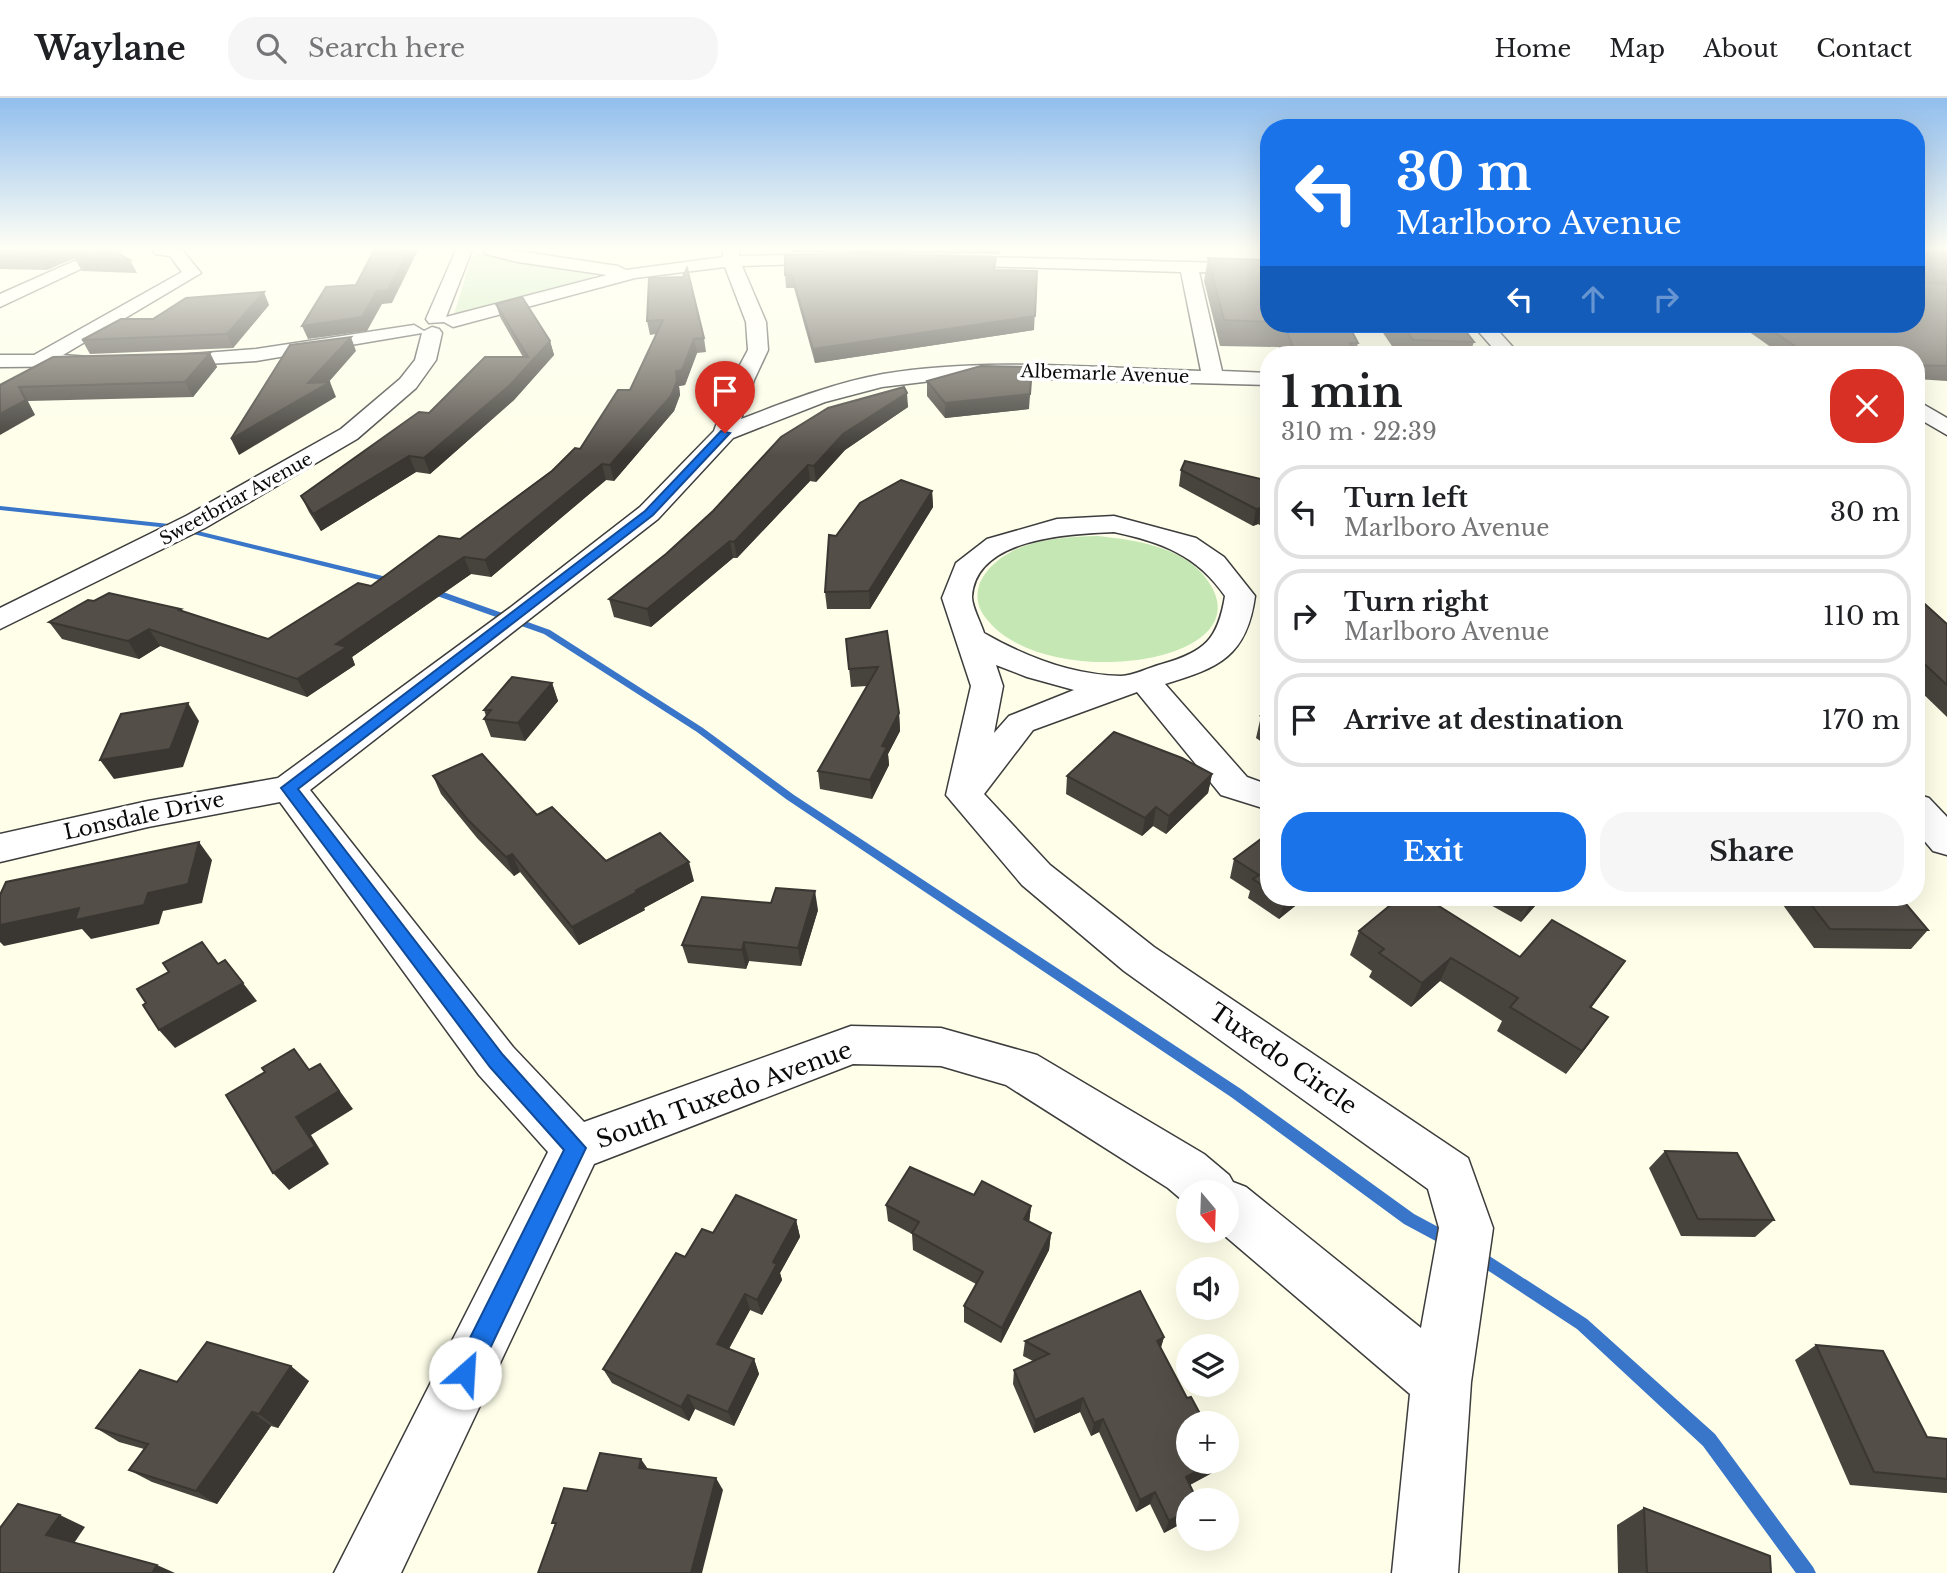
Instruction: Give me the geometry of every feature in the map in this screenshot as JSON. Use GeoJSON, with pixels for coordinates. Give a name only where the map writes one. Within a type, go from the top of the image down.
{"type":"FeatureCollection","features":[{"type":"Feature","properties":{"kind":"street"},"geometry":{"type":"LineString","coordinates":[[0,381],[113,319]]}},
{"type":"Feature","properties":{"kind":"street","name":"Sweetbriar Avenue"},"geometry":{"type":"LineString","coordinates":[[0,620],[183,531],[318,455],[371,419],[426,361],[437,319]]}},
{"type":"Feature","properties":{"kind":"street"},"geometry":{"type":"LineString","coordinates":[[144,361],[256,355],[434,326],[461,319]]}},
{"type":"Feature","properties":{"kind":"street"},"geometry":{"type":"LineString","coordinates":[[367,1573],[576,1148],[496,1061],[289,788],[514,619],[649,513],[725,433],[758,386],[755,319]]}},
{"type":"Feature","properties":{"kind":"street"},"geometry":{"type":"LineString","coordinates":[[1200,319],[1211,367],[1260,360]]}},
{"type":"Feature","properties":{"kind":"street"},"geometry":{"type":"LineString","coordinates":[[1490,333],[1502,346]]}},
{"type":"Feature","properties":{"kind":"street"},"geometry":{"type":"LineString","coordinates":[[0,361],[117,362]]}},
{"type":"Feature","properties":{"kind":"street","name":"Albemarle Avenue"},"geometry":{"type":"LineString","coordinates":[[817,397],[881,381],[964,371],[1211,367],[1260,377]]}},
{"type":"Feature","properties":{"kind":"street"},"geometry":{"type":"LineString","coordinates":[[758,386],[817,397]]}},
{"type":"Feature","properties":{"kind":"street"},"geometry":{"type":"LineString","coordinates":[[725,433],[817,397]]}},
{"type":"Feature","properties":{"kind":"street"},"geometry":{"type":"LineString","coordinates":[[1925,401],[1947,402]]}},
{"type":"Feature","properties":{"kind":"street"},"geometry":{"type":"LineString","coordinates":[[1925,413],[1947,428]]}},
{"type":"Feature","properties":{"kind":"street"},"geometry":{"type":"LineString","coordinates":[[1114,524],[1168,536],[1201,552],[1223,569],[1240,596],[1236,624],[1220,649],[1183,668],[1091,695],[1021,723],[964,795],[987,686],[957,598],[966,569],[997,545],[1027,534],[1114,524]]}},
{"type":"Feature","properties":{"kind":"street"},"geometry":{"type":"LineString","coordinates":[[969,637],[1001,657],[1041,672],[1077,680],[1138,682],[1234,786],[1260,795]]}},
{"type":"Feature","properties":{"kind":"street","name":"Lonsdale Drive"},"geometry":{"type":"LineString","coordinates":[[0,848],[148,814],[289,788]]}},
{"type":"Feature","properties":{"kind":"street","name":"Tuxedo Circle"},"geometry":{"type":"LineString","coordinates":[[964,795],[1036,875],[1139,958],[1450,1175],[1462,1254],[1441,1382]]}},
{"type":"Feature","properties":{"kind":"street"},"geometry":{"type":"LineString","coordinates":[[1925,817],[1947,841]]}},
{"type":"Feature","properties":{"kind":"street"},"geometry":{"type":"LineString","coordinates":[[1925,845],[1947,846]]}},
{"type":"Feature","properties":{"kind":"street","name":"South Tuxedo Avenue"},"geometry":{"type":"LineString","coordinates":[[576,1148],[851,1045],[941,1047],[1020,1069],[1197,1180]]}},
{"type":"Feature","properties":{"kind":"street"},"geometry":{"type":"LineString","coordinates":[[1239,1215],[1441,1382],[1425,1573]]}},
{"type":"Feature","properties":{"kind":"green space"},"geometry":{"type":"Polygon","coordinates":[[[1098,536],[1156,546],[1183,558],[1195,567],[1205,577],[1218,607],[1208,631],[1181,649],[1143,659],[1098,662],[1054,656],[1014,642],[985,617],[979,605],[979,586],[985,574],[1000,559],[1012,551],[1039,542],[1098,536]]]}},
{"type":"Feature","properties":{"kind":"building"},"geometry":{"type":"Polygon","coordinates":[[[121,319],[240,319],[227,334],[82,340],[121,319]]]}},
{"type":"Feature","properties":{"kind":"building"},"geometry":{"type":"Polygon","coordinates":[[[306,319],[350,319],[302,326],[306,319]]]}},
{"type":"Feature","properties":{"kind":"building"},"geometry":{"type":"Polygon","coordinates":[[[505,319],[536,319],[550,341],[510,385],[424,458],[409,456],[313,514],[301,496],[419,412],[429,413],[485,357],[528,357],[505,319]]]}},
{"type":"Feature","properties":{"kind":"building"},"geometry":{"type":"Polygon","coordinates":[[[647,319],[699,319],[704,338],[694,339],[682,370],[676,371],[677,381],[671,396],[610,465],[602,464],[485,560],[464,557],[336,644],[347,647],[297,679],[149,629],[128,641],[49,622],[88,600],[94,601],[109,593],[181,609],[179,610],[268,639],[358,583],[371,586],[439,536],[460,539],[552,471],[575,448],[580,449],[618,390],[630,390],[663,320],[647,321],[647,319]]]}},
{"type":"Feature","properties":{"kind":"building"},"geometry":{"type":"Polygon","coordinates":[[[804,319],[1016,319],[813,349],[804,319]]]}},
{"type":"Feature","properties":{"kind":"building"},"geometry":{"type":"Polygon","coordinates":[[[1260,319],[1260,322],[1224,320],[1260,319]]]}},
{"type":"Feature","properties":{"kind":"building"},"geometry":{"type":"Polygon","coordinates":[[[1925,319],[1947,319],[1947,366],[1925,365],[1925,346],[1795,346],[1775,333],[1925,333],[1925,319]]]}},
{"type":"Feature","properties":{"kind":"building"},"geometry":{"type":"Polygon","coordinates":[[[1287,333],[1353,333],[1358,343],[1350,343],[1352,346],[1293,346],[1287,333]]]}},
{"type":"Feature","properties":{"kind":"building"},"geometry":{"type":"Polygon","coordinates":[[[1408,333],[1467,333],[1474,342],[1413,340],[1408,333]]]}},
{"type":"Feature","properties":{"kind":"building"},"geometry":{"type":"Polygon","coordinates":[[[351,337],[308,383],[330,382],[231,439],[290,345],[351,337]]]}},
{"type":"Feature","properties":{"kind":"building"},"geometry":{"type":"Polygon","coordinates":[[[210,353],[185,382],[19,387],[26,400],[0,414],[0,385],[53,357],[210,353]]]}},
{"type":"Feature","properties":{"kind":"building"},"geometry":{"type":"Polygon","coordinates":[[[981,366],[1032,367],[1030,394],[945,403],[927,381],[981,366]]]}},
{"type":"Feature","properties":{"kind":"building"},"geometry":{"type":"Polygon","coordinates":[[[904,387],[907,393],[843,434],[814,466],[808,465],[734,542],[730,541],[647,609],[609,599],[666,554],[713,511],[781,437],[828,408],[904,387]]]}},
{"type":"Feature","properties":{"kind":"building"},"geometry":{"type":"Polygon","coordinates":[[[1185,461],[1260,479],[1260,508],[1256,509],[1181,470],[1185,461]]]}},
{"type":"Feature","properties":{"kind":"building"},"geometry":{"type":"Polygon","coordinates":[[[901,480],[932,491],[869,591],[825,592],[829,535],[836,536],[860,503],[901,480]]]}},
{"type":"Feature","properties":{"kind":"building"},"geometry":{"type":"Polygon","coordinates":[[[1925,604],[1947,624],[1947,685],[1925,664],[1925,604]]]}},
{"type":"Feature","properties":{"kind":"building"},"geometry":{"type":"Polygon","coordinates":[[[887,631],[899,713],[882,746],[887,747],[870,780],[818,771],[878,667],[849,669],[846,639],[887,631]]]}},
{"type":"Feature","properties":{"kind":"building"},"geometry":{"type":"Polygon","coordinates":[[[512,677],[552,683],[518,723],[484,719],[491,710],[484,710],[512,677]]]}},
{"type":"Feature","properties":{"kind":"building"},"geometry":{"type":"Polygon","coordinates":[[[188,703],[170,749],[100,760],[121,714],[188,703]]]}},
{"type":"Feature","properties":{"kind":"building"},"geometry":{"type":"Polygon","coordinates":[[[1114,732],[1182,758],[1212,774],[1169,816],[1156,807],[1145,818],[1067,776],[1114,732]]]}},
{"type":"Feature","properties":{"kind":"building"},"geometry":{"type":"Polygon","coordinates":[[[482,754],[537,815],[552,807],[606,861],[660,833],[689,862],[572,927],[512,854],[506,857],[468,820],[433,776],[482,754]]]}},
{"type":"Feature","properties":{"kind":"building"},"geometry":{"type":"Polygon","coordinates":[[[1260,840],[1260,884],[1253,879],[1259,875],[1234,859],[1260,840]]]}},
{"type":"Feature","properties":{"kind":"building"},"geometry":{"type":"Polygon","coordinates":[[[199,842],[188,884],[148,893],[144,905],[75,920],[79,908],[0,925],[0,895],[6,882],[199,842]]]}},
{"type":"Feature","properties":{"kind":"building"},"geometry":{"type":"Polygon","coordinates":[[[776,888],[815,891],[798,948],[744,942],[742,950],[682,945],[702,897],[771,903],[776,888]]]}},
{"type":"Feature","properties":{"kind":"building"},"geometry":{"type":"Polygon","coordinates":[[[1389,906],[1439,906],[1520,957],[1552,920],[1625,961],[1590,1007],[1608,1017],[1582,1051],[1510,1007],[1518,998],[1451,958],[1422,983],[1379,953],[1384,949],[1359,931],[1389,906]]]}},
{"type":"Feature","properties":{"kind":"building"},"geometry":{"type":"Polygon","coordinates":[[[1812,906],[1908,906],[1928,930],[1830,929],[1812,906]]]}},
{"type":"Feature","properties":{"kind":"building"},"geometry":{"type":"Polygon","coordinates":[[[202,942],[218,964],[225,960],[243,983],[159,1030],[143,1005],[146,1003],[137,989],[169,972],[163,963],[202,942]]]}},
{"type":"Feature","properties":{"kind":"building"},"geometry":{"type":"Polygon","coordinates":[[[294,1049],[309,1070],[320,1064],[339,1091],[296,1117],[315,1146],[273,1173],[226,1095],[265,1072],[262,1068],[294,1049]]]}},
{"type":"Feature","properties":{"kind":"building"},"geometry":{"type":"Polygon","coordinates":[[[1665,1151],[1737,1153],[1774,1220],[1698,1219],[1665,1151]]]}},
{"type":"Feature","properties":{"kind":"building"},"geometry":{"type":"Polygon","coordinates":[[[910,1167],[974,1195],[982,1181],[1031,1206],[1024,1219],[1051,1233],[1002,1328],[964,1306],[983,1272],[912,1233],[919,1222],[886,1205],[910,1167]]]}},
{"type":"Feature","properties":{"kind":"building"},"geometry":{"type":"Polygon","coordinates":[[[736,1195],[796,1220],[773,1262],[777,1264],[757,1300],[745,1294],[717,1344],[754,1359],[728,1412],[688,1395],[681,1407],[603,1369],[676,1253],[685,1257],[702,1229],[713,1233],[736,1195]]]}},
{"type":"Feature","properties":{"kind":"building"},"geometry":{"type":"Polygon","coordinates":[[[1140,1291],[1164,1337],[1157,1341],[1176,1377],[1176,1397],[1191,1397],[1199,1411],[1176,1411],[1176,1474],[1192,1474],[1186,1477],[1191,1488],[1176,1488],[1176,1517],[1169,1521],[1155,1492],[1140,1500],[1103,1419],[1094,1423],[1083,1398],[1035,1420],[1014,1370],[1049,1354],[1025,1341],[1140,1291]]]}},
{"type":"Feature","properties":{"kind":"building"},"geometry":{"type":"Polygon","coordinates":[[[207,1342],[291,1366],[259,1414],[252,1412],[196,1491],[129,1470],[148,1444],[96,1428],[140,1370],[177,1382],[207,1342]]]}},
{"type":"Feature","properties":{"kind":"building"},"geometry":{"type":"Polygon","coordinates":[[[1816,1345],[1883,1351],[1927,1437],[1947,1439],[1947,1479],[1874,1472],[1816,1345]]]}},
{"type":"Feature","properties":{"kind":"building"},"geometry":{"type":"Polygon","coordinates":[[[600,1453],[641,1459],[639,1468],[716,1478],[691,1573],[538,1573],[556,1523],[552,1523],[564,1488],[587,1491],[600,1453]]]}},
{"type":"Feature","properties":{"kind":"building"},"geometry":{"type":"Polygon","coordinates":[[[18,1504],[60,1515],[46,1535],[157,1565],[152,1573],[0,1573],[0,1528],[18,1504]]]}},
{"type":"Feature","properties":{"kind":"building"},"geometry":{"type":"Polygon","coordinates":[[[1644,1508],[1770,1556],[1771,1573],[1647,1573],[1644,1508]]]}},
{"type":"Feature","properties":{"kind":"waterway"},"geometry":{"type":"LineString","coordinates":[[0,508],[169,526],[396,582]]}},
{"type":"Feature","properties":{"kind":"waterway"},"geometry":{"type":"LineString","coordinates":[[429,590],[547,632],[700,730],[790,797],[1236,1093],[1409,1219],[1450,1241]]}},
{"type":"Feature","properties":{"kind":"waterway"},"geometry":{"type":"LineString","coordinates":[[1477,1255],[1582,1324],[1709,1440],[1807,1573]]}},
{"type":"Feature","properties":{"kind":"route"},"geometry":{"type":"LineString","coordinates":[[465,1373],[576,1148],[496,1061],[289,788],[522,613],[649,513],[725,433]]}}]}
